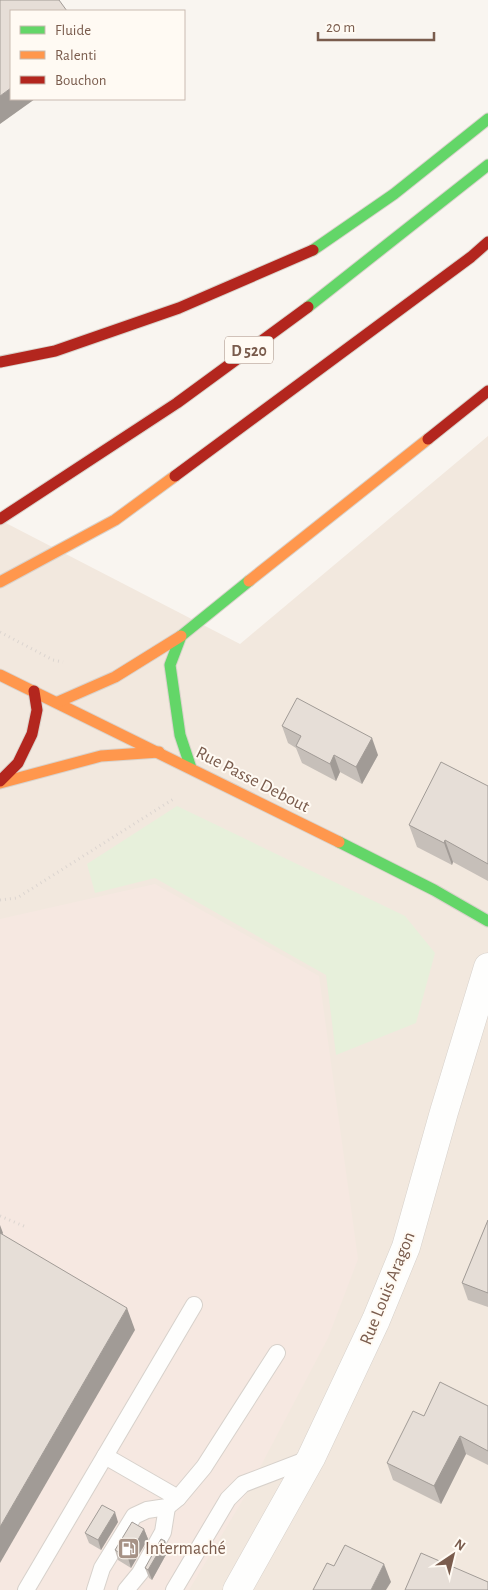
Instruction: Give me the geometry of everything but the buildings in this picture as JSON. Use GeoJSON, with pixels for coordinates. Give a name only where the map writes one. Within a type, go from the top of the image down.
{"type":"FeatureCollection","features":[{"type":"Feature","properties":{"kind":"main road"},"geometry":{"type":"LineString","coordinates":[[0,362],[55,351],[179,308],[313,250],[394,194],[488,119]]}},
{"type":"Feature","properties":{"kind":"main road","name":"D 520"},"geometry":{"type":"LineString","coordinates":[[0,519],[177,402],[330,290],[488,165]]}},
{"type":"Feature","properties":{"kind":"main road"},"geometry":{"type":"LineString","coordinates":[[0,582],[115,520],[471,257],[488,242]]}},
{"type":"Feature","properties":{"kind":"main road"},"geometry":{"type":"LineString","coordinates":[[58,702],[115,676],[181,636],[488,391]]}},
{"type":"Feature","properties":{"kind":"main road"},"geometry":{"type":"LineString","coordinates":[[181,636],[170,665],[172,690],[180,735],[191,768]]}},
{"type":"Feature","properties":{"kind":"main road","name":"Rue Passe Debout"},"geometry":{"type":"LineString","coordinates":[[0,675],[191,768],[434,890],[488,920]]}},
{"type":"Feature","properties":{"kind":"main road"},"geometry":{"type":"LineString","coordinates":[[0,782],[18,763],[32,734],[37,710],[34,690]]}},
{"type":"Feature","properties":{"kind":"main road"},"geometry":{"type":"LineString","coordinates":[[0,782],[101,756],[159,752]]}},
{"type":"Feature","properties":{"kind":"street","name":"Rue Louis Aragon"},"geometry":{"type":"LineString","coordinates":[[237,1590],[311,1458],[368,1338],[406,1247],[488,967]]}},
{"type":"Feature","properties":{"kind":"lane"},"geometry":{"type":"LineString","coordinates":[[26,1590],[194,1305]]}},
{"type":"Feature","properties":{"kind":"lane"},"geometry":{"type":"LineString","coordinates":[[126,1590],[140,1573],[163,1532],[172,1503],[204,1467],[277,1353]]}},
{"type":"Feature","properties":{"kind":"lane"},"geometry":{"type":"LineString","coordinates":[[105,1456],[172,1503]]}},
{"type":"Feature","properties":{"kind":"lane"},"geometry":{"type":"LineString","coordinates":[[174,1590],[228,1499],[242,1484],[311,1458]]}},
{"type":"Feature","properties":{"kind":"lane"},"geometry":{"type":"LineString","coordinates":[[95,1590],[102,1568],[134,1516],[172,1503]]}},
{"type":"Feature","properties":{"kind":"path"},"geometry":{"type":"LineString","coordinates":[[0,632],[53,660],[69,663]]}},
{"type":"Feature","properties":{"kind":"path"},"geometry":{"type":"LineString","coordinates":[[0,900],[17,898],[177,796]]}},
{"type":"Feature","properties":{"kind":"path"},"geometry":{"type":"LineString","coordinates":[[0,1216],[26,1227]]}},
{"type":"Feature","properties":{"kind":"shaded area"},"geometry":{"type":"Polygon","coordinates":[[[488,436],[488,1590],[0,1590],[0,520],[240,644],[488,436]]]}},
{"type":"Feature","properties":{"kind":"shaded area"},"geometry":{"type":"Polygon","coordinates":[[[155,884],[319,976],[358,1259],[328,1338],[245,1496],[189,1590],[0,1590],[0,919],[155,884]]]}},
{"type":"Feature","properties":{"kind":"green space"},"geometry":{"type":"Polygon","coordinates":[[[177,806],[405,916],[435,953],[416,1023],[336,1055],[326,975],[155,878],[95,893],[87,864],[177,806]]]}},
{"type":"Feature","properties":{"kind":"traffic: fast"},"geometry":{"type":"LineString","coordinates":[[313,250],[394,194],[488,119]]}},
{"type":"Feature","properties":{"kind":"traffic: fast"},"geometry":{"type":"LineString","coordinates":[[308,307],[488,165]]}},
{"type":"Feature","properties":{"kind":"traffic: fast"},"geometry":{"type":"LineString","coordinates":[[191,768],[180,735],[170,665],[181,636],[249,581]]}},
{"type":"Feature","properties":{"kind":"traffic: fast"},"geometry":{"type":"LineString","coordinates":[[339,842],[434,890],[488,921]]}},
{"type":"Feature","properties":{"kind":"traffic: slow"},"geometry":{"type":"LineString","coordinates":[[249,581],[428,439]]}},
{"type":"Feature","properties":{"kind":"traffic: slow"},"geometry":{"type":"LineString","coordinates":[[0,582],[115,520],[175,476]]}},
{"type":"Feature","properties":{"kind":"traffic: slow"},"geometry":{"type":"LineString","coordinates":[[58,702],[115,677],[181,636]]}},
{"type":"Feature","properties":{"kind":"traffic: slow"},"geometry":{"type":"LineString","coordinates":[[0,675],[339,842]]}},
{"type":"Feature","properties":{"kind":"traffic: slow"},"geometry":{"type":"LineString","coordinates":[[0,783],[101,756],[159,752]]}},
{"type":"Feature","properties":{"kind":"traffic: jam"},"geometry":{"type":"LineString","coordinates":[[175,476],[471,257],[488,242]]}},
{"type":"Feature","properties":{"kind":"traffic: jam"},"geometry":{"type":"LineString","coordinates":[[0,362],[55,351],[179,308],[313,250]]}},
{"type":"Feature","properties":{"kind":"traffic: jam"},"geometry":{"type":"LineString","coordinates":[[0,519],[177,403],[308,307]]}},
{"type":"Feature","properties":{"kind":"traffic: jam"},"geometry":{"type":"LineString","coordinates":[[428,439],[488,391]]}},
{"type":"Feature","properties":{"kind":"traffic: jam"},"geometry":{"type":"LineString","coordinates":[[0,781],[18,763],[32,734],[37,710],[34,691]]}},
{"type":"Feature","properties":{"kind":"place","name":"Intermaché"},"geometry":{"type":"Point","coordinates":[129,1548]}}]}
